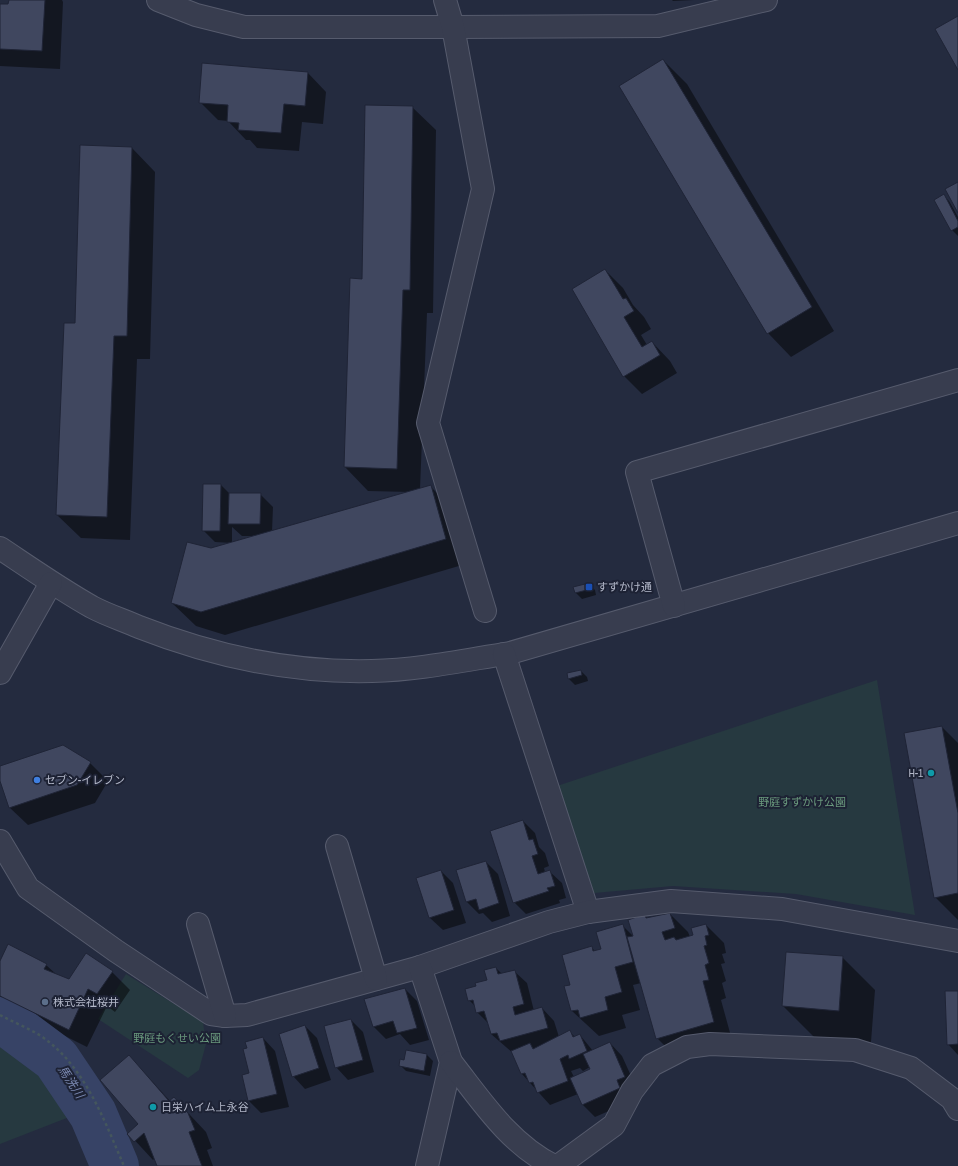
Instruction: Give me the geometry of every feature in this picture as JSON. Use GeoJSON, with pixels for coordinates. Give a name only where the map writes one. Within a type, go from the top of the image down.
{"type":"FeatureCollection","features":[{"type":"Feature","properties":{"kind":"street"},"geometry":{"type":"LineString","coordinates":[[158,0],[196,15],[244,27],[658,26],[766,0]]}},
{"type":"Feature","properties":{"kind":"street"},"geometry":{"type":"LineString","coordinates":[[445,0],[453,27],[483,189],[428,423],[485,611]]}},
{"type":"Feature","properties":{"kind":"street"},"geometry":{"type":"LineString","coordinates":[[674,606],[637,472],[958,380]]}},
{"type":"Feature","properties":{"kind":"street"},"geometry":{"type":"LineString","coordinates":[[0,548],[51,583],[93,607],[179,642],[232,656],[300,668],[374,671],[442,664],[504,654],[958,523]]}},
{"type":"Feature","properties":{"kind":"street"},"geometry":{"type":"LineString","coordinates":[[0,673],[51,583]]}},
{"type":"Feature","properties":{"kind":"street"},"geometry":{"type":"LineString","coordinates":[[504,654],[588,912]]}},
{"type":"Feature","properties":{"kind":"street"},"geometry":{"type":"LineString","coordinates":[[0,842],[28,888],[116,951],[211,1014],[225,1016],[247,1015],[420,967],[549,922],[588,912],[671,901],[782,909],[958,941]]}},
{"type":"Feature","properties":{"kind":"street"},"geometry":{"type":"LineString","coordinates":[[337,846],[376,979]]}},
{"type":"Feature","properties":{"kind":"street"},"geometry":{"type":"LineString","coordinates":[[198,924],[225,1016]]}},
{"type":"Feature","properties":{"kind":"street"},"geometry":{"type":"LineString","coordinates":[[420,967],[450,1062],[512,1138],[537,1158],[554,1166]]}},
{"type":"Feature","properties":{"kind":"street"},"geometry":{"type":"LineString","coordinates":[[558,1166],[614,1125],[632,1091],[652,1065],[687,1047],[710,1044],[855,1050],[911,1068],[952,1099],[958,1109]]}},
{"type":"Feature","properties":{"kind":"street"},"geometry":{"type":"LineString","coordinates":[[427,1166],[450,1062]]}},
{"type":"Feature","properties":{"kind":"path"},"geometry":{"type":"LineString","coordinates":[[0,1015],[40,1036],[55,1047],[71,1065],[95,1100],[124,1166]]}},
{"type":"Feature","properties":{"kind":"green space","name":"野庭すずかけ公園"},"geometry":{"type":"Polygon","coordinates":[[[877,680],[915,915],[796,894],[673,886],[594,893],[557,786],[877,680]]]}},
{"type":"Feature","properties":{"kind":"green space","name":"野庭もくせい公園"},"geometry":{"type":"Polygon","coordinates":[[[126,974],[203,1022],[206,1044],[199,1070],[188,1078],[98,1019],[126,974]]]}},
{"type":"Feature","properties":{"kind":"green space"},"geometry":{"type":"Polygon","coordinates":[[[0,1029],[7,1031],[44,1057],[77,1114],[0,1144],[0,1029]]]}},
{"type":"Feature","properties":{"kind":"building"},"geometry":{"type":"Polygon","coordinates":[[[9,0],[45,0],[42,51],[0,49],[0,4],[8,4],[9,0]]]}},
{"type":"Feature","properties":{"kind":"building"},"geometry":{"type":"Polygon","coordinates":[[[958,16],[958,70],[935,29],[958,16]]]}},
{"type":"Feature","properties":{"kind":"building"},"geometry":{"type":"Polygon","coordinates":[[[663,59],[812,307],[767,334],[619,86],[663,59]]]}},
{"type":"Feature","properties":{"kind":"building"},"geometry":{"type":"Polygon","coordinates":[[[202,63],[308,72],[305,106],[284,104],[281,133],[238,130],[239,123],[227,122],[228,105],[199,103],[202,63]]]}},
{"type":"Feature","properties":{"kind":"building"},"geometry":{"type":"Polygon","coordinates":[[[365,105],[413,106],[410,290],[403,290],[397,469],[344,467],[350,278],[362,279],[365,105]]]}},
{"type":"Feature","properties":{"kind":"building"},"geometry":{"type":"Polygon","coordinates":[[[80,145],[132,147],[127,336],[114,336],[107,517],[56,515],[64,323],[75,323],[80,145]]]}},
{"type":"Feature","properties":{"kind":"building"},"geometry":{"type":"Polygon","coordinates":[[[958,182],[958,213],[945,189],[958,182]]]}},
{"type":"Feature","properties":{"kind":"building"},"geometry":{"type":"Polygon","coordinates":[[[944,194],[958,221],[958,227],[951,231],[934,200],[944,194]]]}},
{"type":"Feature","properties":{"kind":"building"},"geometry":{"type":"Polygon","coordinates":[[[605,269],[623,299],[626,298],[634,311],[624,317],[642,347],[652,341],[660,355],[623,377],[572,289],[605,269]]]}},
{"type":"Feature","properties":{"kind":"building"},"geometry":{"type":"Polygon","coordinates":[[[203,484],[221,484],[220,531],[202,531],[203,484]]]}},
{"type":"Feature","properties":{"kind":"building"},"geometry":{"type":"Polygon","coordinates":[[[431,485],[446,539],[201,612],[171,603],[187,542],[211,548],[431,485]]]}},
{"type":"Feature","properties":{"kind":"building"},"geometry":{"type":"Polygon","coordinates":[[[229,493],[261,493],[260,524],[228,524],[229,493]]]}},
{"type":"Feature","properties":{"kind":"building"},"geometry":{"type":"Polygon","coordinates":[[[589,583],[591,589],[575,593],[573,587],[589,583]]]}},
{"type":"Feature","properties":{"kind":"building"},"geometry":{"type":"Polygon","coordinates":[[[581,670],[582,675],[568,679],[567,673],[581,670]]]}},
{"type":"Feature","properties":{"kind":"building","name":"H-1"},"geometry":{"type":"Polygon","coordinates":[[[942,726],[958,813],[958,893],[934,898],[904,733],[942,726]]]}},
{"type":"Feature","properties":{"kind":"building"},"geometry":{"type":"Polygon","coordinates":[[[63,745],[91,762],[77,785],[9,808],[0,781],[0,766],[63,745]]]}},
{"type":"Feature","properties":{"kind":"building"},"geometry":{"type":"Polygon","coordinates":[[[523,820],[529,840],[533,839],[538,854],[532,856],[538,874],[550,870],[555,886],[547,888],[549,891],[513,903],[490,831],[523,820]]]}},
{"type":"Feature","properties":{"kind":"building"},"geometry":{"type":"Polygon","coordinates":[[[486,861],[499,903],[479,910],[476,899],[466,902],[456,870],[486,861]]]}},
{"type":"Feature","properties":{"kind":"building"},"geometry":{"type":"Polygon","coordinates":[[[441,870],[454,910],[429,918],[416,878],[441,870]]]}},
{"type":"Feature","properties":{"kind":"building"},"geometry":{"type":"Polygon","coordinates":[[[670,913],[675,928],[662,932],[665,940],[674,937],[676,940],[693,935],[691,928],[706,924],[709,935],[705,936],[707,945],[704,946],[709,963],[705,965],[709,980],[703,981],[714,1022],[656,1039],[627,937],[633,936],[628,920],[645,914],[646,918],[670,913]]]}},
{"type":"Feature","properties":{"kind":"building"},"geometry":{"type":"Polygon","coordinates":[[[623,924],[633,962],[615,967],[622,992],[605,997],[608,1010],[580,1018],[578,1010],[571,1011],[564,986],[570,985],[562,955],[592,946],[593,951],[601,949],[596,932],[623,924]]]}},
{"type":"Feature","properties":{"kind":"building"},"geometry":{"type":"Polygon","coordinates":[[[8,944],[47,964],[44,969],[69,979],[86,953],[113,971],[97,994],[88,989],[69,1030],[0,996],[0,961],[8,944]]]}},
{"type":"Feature","properties":{"kind":"building"},"geometry":{"type":"Polygon","coordinates":[[[786,952],[843,956],[839,1011],[782,1006],[786,952]]]}},
{"type":"Feature","properties":{"kind":"building"},"geometry":{"type":"Polygon","coordinates":[[[496,967],[498,974],[515,970],[524,1004],[513,1007],[515,1015],[542,1007],[548,1028],[500,1041],[497,1033],[491,1034],[484,1011],[476,1013],[473,1000],[468,1001],[465,989],[476,986],[475,983],[487,980],[484,970],[496,967]]]}},
{"type":"Feature","properties":{"kind":"building"},"geometry":{"type":"Polygon","coordinates":[[[405,988],[417,1028],[397,1033],[393,1021],[373,1027],[364,999],[405,988]]]}},
{"type":"Feature","properties":{"kind":"building"},"geometry":{"type":"Polygon","coordinates":[[[945,991],[958,991],[958,1044],[947,1045],[945,991]]]}},
{"type":"Feature","properties":{"kind":"building"},"geometry":{"type":"Polygon","coordinates":[[[351,1019],[363,1060],[335,1068],[324,1026],[351,1019]]]}},
{"type":"Feature","properties":{"kind":"building"},"geometry":{"type":"Polygon","coordinates":[[[305,1025],[319,1068],[292,1077],[279,1034],[305,1025]]]}},
{"type":"Feature","properties":{"kind":"building"},"geometry":{"type":"Polygon","coordinates":[[[570,1030],[573,1037],[580,1034],[587,1051],[569,1059],[568,1055],[560,1059],[568,1081],[537,1093],[533,1082],[529,1083],[525,1073],[521,1074],[511,1051],[530,1043],[533,1049],[570,1030]]]}},
{"type":"Feature","properties":{"kind":"building"},"geometry":{"type":"Polygon","coordinates":[[[263,1037],[277,1094],[248,1101],[242,1075],[249,1073],[243,1049],[247,1048],[245,1042],[263,1037]]]}},
{"type":"Feature","properties":{"kind":"building"},"geometry":{"type":"Polygon","coordinates":[[[610,1042],[625,1077],[617,1080],[620,1088],[582,1105],[570,1078],[590,1069],[583,1054],[610,1042]]]}},
{"type":"Feature","properties":{"kind":"building"},"geometry":{"type":"Polygon","coordinates":[[[406,1050],[427,1054],[424,1071],[399,1066],[400,1059],[404,1060],[406,1050]]]}},
{"type":"Feature","properties":{"kind":"building","name":"日栄ハイム上永谷"},"geometry":{"type":"Polygon","coordinates":[[[129,1055],[169,1101],[174,1097],[188,1113],[195,1130],[189,1132],[202,1166],[157,1166],[144,1133],[134,1142],[127,1134],[138,1124],[100,1080],[129,1055]]]}},
{"type":"Feature","properties":{"kind":"waterway","name":"馬洗川"},"geometry":{"type":"LineString","coordinates":[[0,1021],[9,1024],[56,1059],[93,1114],[115,1166]]}},
{"type":"Feature","properties":{"kind":"place","name":"すずかけ通"},"geometry":{"type":"Point","coordinates":[589,587]}},
{"type":"Feature","properties":{"kind":"place","name":"H-1"},"geometry":{"type":"Point","coordinates":[931,773]}},
{"type":"Feature","properties":{"kind":"place","name":"セブン-イレブン"},"geometry":{"type":"Point","coordinates":[37,780]}},
{"type":"Feature","properties":{"kind":"place","name":"株式会社桜井"},"geometry":{"type":"Point","coordinates":[45,1002]}},
{"type":"Feature","properties":{"kind":"place","name":"日栄ハイム上永谷"},"geometry":{"type":"Point","coordinates":[153,1107]}}]}
